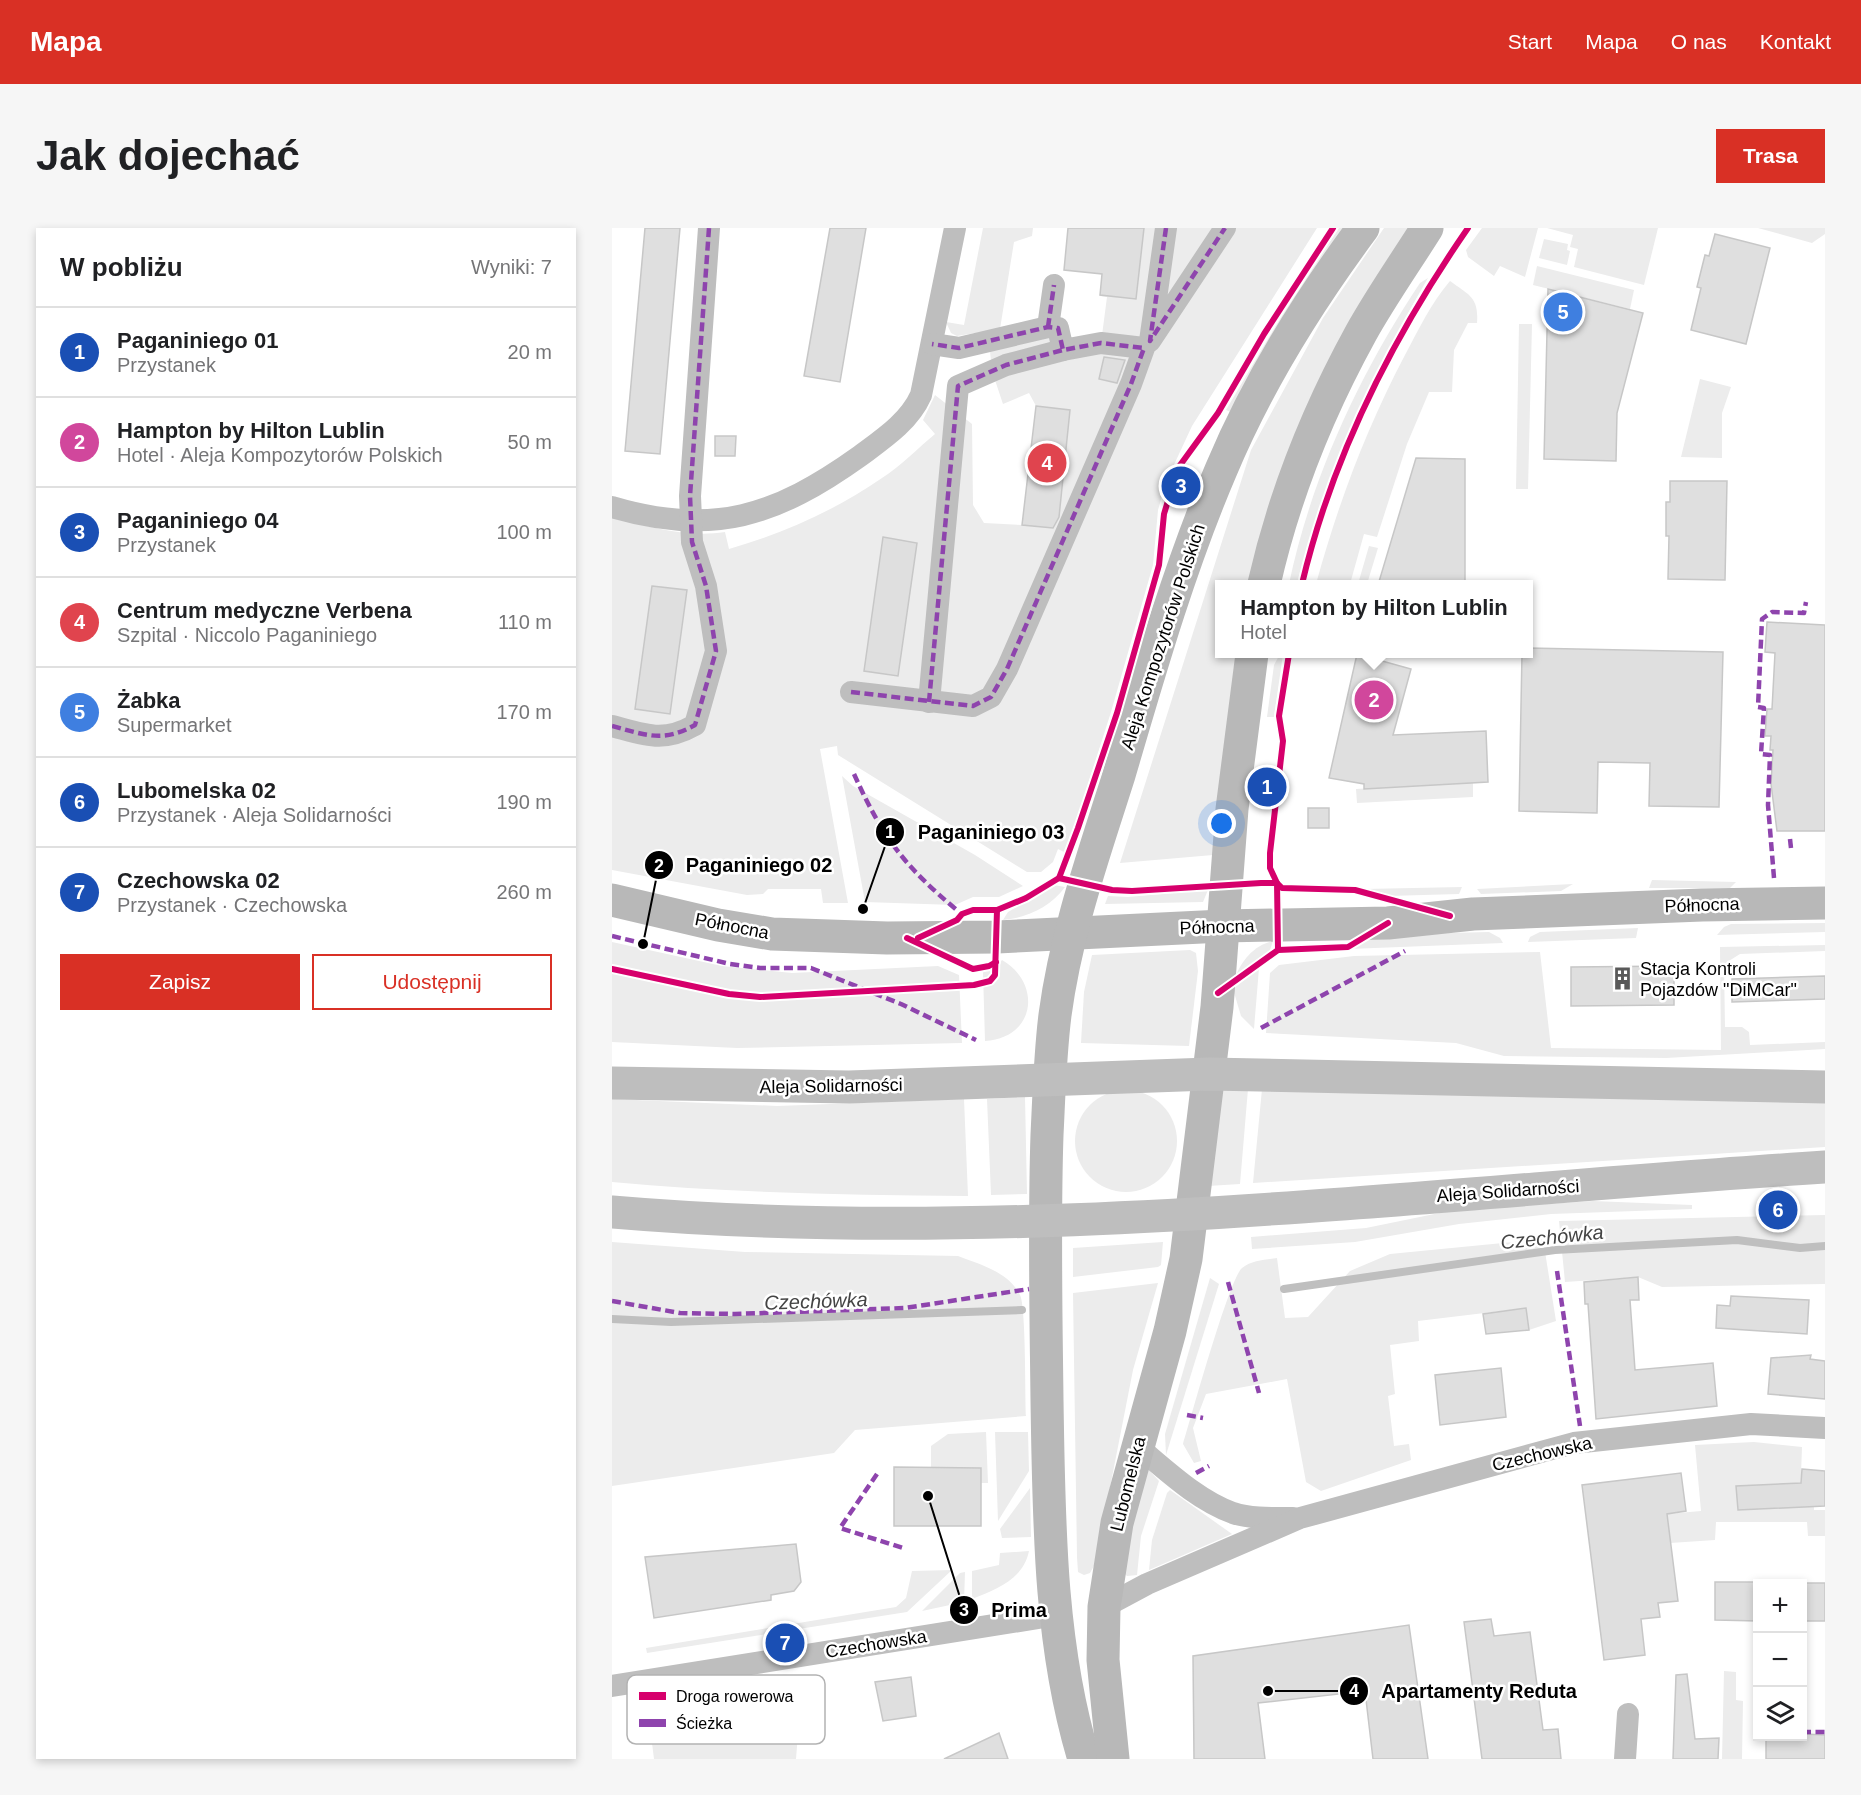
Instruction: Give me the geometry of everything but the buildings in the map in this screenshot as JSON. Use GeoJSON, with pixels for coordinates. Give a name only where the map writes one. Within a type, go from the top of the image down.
{"type":"FeatureCollection","features":[{"type":"Feature","properties":{"kind":"main road","name":"Aleja Solidarności"},"geometry":{"type":"LineString","coordinates":[[612,1083],[771,1088],[1209,1074]]}},
{"type":"Feature","properties":{"kind":"main road"},"geometry":{"type":"LineString","coordinates":[[1209,1074],[1825,1087]]}},
{"type":"Feature","properties":{"kind":"main road","name":"Aleja Solidarności"},"geometry":{"type":"LineString","coordinates":[[1045,1221],[1191,1214],[1825,1167]]}},
{"type":"Feature","properties":{"kind":"main road"},"geometry":{"type":"LineString","coordinates":[[612,1212],[804,1225],[1045,1221]]}},
{"type":"Feature","properties":{"kind":"street"},"geometry":{"type":"LineString","coordinates":[[612,726],[662,738],[680,733],[695,725],[716,651],[706,586],[692,542],[691,522],[697,377],[709,228]]}},
{"type":"Feature","properties":{"kind":"street"},"geometry":{"type":"LineString","coordinates":[[612,507],[662,519],[691,522],[725,519],[783,501],[814,486],[878,443],[915,407],[932,344],[955,228]]}},
{"type":"Feature","properties":{"kind":"street"},"geometry":{"type":"LineString","coordinates":[[1147,345],[1166,228]]}},
{"type":"Feature","properties":{"kind":"street"},"geometry":{"type":"LineString","coordinates":[[851,692],[973,706],[991,697],[1006,669],[1147,345],[1225,228]]}},
{"type":"Feature","properties":{"kind":"street","name":"Aleja Kompozytorów Polskich"},"geometry":{"type":"LineString","coordinates":[[1045,1221],[1049,1079],[1055,1016],[1070,933],[1160,644],[1219,473],[1251,406],[1286,344],[1363,228]]}},
{"type":"Feature","properties":{"kind":"street"},"geometry":{"type":"LineString","coordinates":[[1265,580],[1288,499],[1320,413],[1363,331],[1427,228]]}},
{"type":"Feature","properties":{"kind":"street"},"geometry":{"type":"LineString","coordinates":[[1048,327],[1054,285]]}},
{"type":"Feature","properties":{"kind":"street"},"geometry":{"type":"LineString","coordinates":[[932,344],[959,348],[1048,327],[1058,328],[1062,350]]}},
{"type":"Feature","properties":{"kind":"street"},"geometry":{"type":"LineString","coordinates":[[929,702],[958,386],[1005,365],[1062,350],[1101,343],[1147,345]]}},
{"type":"Feature","properties":{"kind":"street"},"geometry":{"type":"LineString","coordinates":[[1209,1074],[1233,798],[1251,658]]}},
{"type":"Feature","properties":{"kind":"street","name":"Północna"},"geometry":{"type":"LineString","coordinates":[[612,900],[718,925],[772,934],[887,938],[997,938],[1223,926],[1388,923],[1473,914],[1702,904],[1825,903]]}},
{"type":"Feature","properties":{"kind":"street","name":"Lubomelska"},"geometry":{"type":"LineString","coordinates":[[1113,1759],[1103,1660],[1104,1607],[1117,1522],[1179,1294],[1209,1074]]}},
{"type":"Feature","properties":{"kind":"street"},"geometry":{"type":"LineString","coordinates":[[1045,1221],[1047,1428],[1057,1615],[1069,1699],[1084,1759]]}},
{"type":"Feature","properties":{"kind":"street","name":"Czechowska"},"geometry":{"type":"LineString","coordinates":[[681,1675],[1104,1607],[1147,1584],[1300,1518],[1574,1443],[1751,1424],[1825,1428]]}},
{"type":"Feature","properties":{"kind":"street","name":"Czechowska"},"geometry":{"type":"LineString","coordinates":[[1137,1446],[1194,1491],[1234,1513],[1300,1518]]}},
{"type":"Feature","properties":{"kind":"street","name":"Czechowska"},"geometry":{"type":"LineString","coordinates":[[612,1686],[627,1684]]}},
{"type":"Feature","properties":{"kind":"street"},"geometry":{"type":"LineString","coordinates":[[1625,1759],[1628,1714]]}},
{"type":"Feature","properties":{"kind":"shaded area"},"geometry":{"type":"Polygon","coordinates":[[[983,228],[1033,228],[1032,236],[1014,242],[1000,329],[957,336],[951,333],[946,322],[964,325],[983,228]]]}},
{"type":"Feature","properties":{"kind":"shaded area"},"geometry":{"type":"Polygon","coordinates":[[[1068,228],[1317,228],[1192,426],[1166,482],[1158,510],[1153,565],[1111,712],[1066,853],[1058,849],[1053,862],[1041,872],[1027,872],[838,755],[837,746],[820,749],[848,903],[823,903],[821,889],[768,889],[763,894],[747,895],[612,870],[612,517],[682,533],[725,532],[729,549],[769,536],[846,501],[903,462],[935,434],[923,420],[935,395],[972,424],[973,505],[984,523],[1022,525],[1036,406],[1029,393],[1003,404],[992,371],[989,341],[1048,327],[1063,350],[1101,343],[1107,297],[1100,296],[1102,274],[1064,270],[1068,228]]]}},
{"type":"Feature","properties":{"kind":"shaded area"},"geometry":{"type":"Polygon","coordinates":[[[1339,228],[1350,228],[1231,412],[1226,410],[1295,293],[1339,228]]]}},
{"type":"Feature","properties":{"kind":"shaded area"},"geometry":{"type":"Polygon","coordinates":[[[1384,228],[1410,228],[1252,580],[1215,580],[1215,658],[1238,658],[1213,855],[1120,863],[1251,450],[1323,318],[1384,228]]]}},
{"type":"Feature","properties":{"kind":"shaded area"},"geometry":{"type":"Polygon","coordinates":[[[1482,228],[1538,228],[1525,277],[1500,266],[1494,276],[1468,257],[1466,250],[1482,228]]]}},
{"type":"Feature","properties":{"kind":"shaded area"},"geometry":{"type":"Polygon","coordinates":[[[1547,228],[1658,228],[1644,285],[1574,267],[1578,249],[1570,247],[1573,235],[1547,228]]]}},
{"type":"Feature","properties":{"kind":"shaded area"},"geometry":{"type":"Polygon","coordinates":[[[1758,228],[1825,228],[1825,234],[1812,243],[1758,228]]]}},
{"type":"Feature","properties":{"kind":"shaded area"},"geometry":{"type":"Polygon","coordinates":[[[1544,239],[1568,244],[1567,250],[1570,251],[1567,265],[1539,258],[1544,239]]]}},
{"type":"Feature","properties":{"kind":"shaded area"},"geometry":{"type":"Polygon","coordinates":[[[1537,266],[1634,290],[1630,309],[1533,285],[1537,266]]]}},
{"type":"Feature","properties":{"kind":"shaded area"},"geometry":{"type":"Polygon","coordinates":[[[1428,278],[1388,351],[1352,426],[1322,504],[1299,580],[1290,580],[1310,505],[1340,428],[1377,353],[1420,283],[1428,278]]]}},
{"type":"Feature","properties":{"kind":"shaded area"},"geometry":{"type":"Polygon","coordinates":[[[1450,281],[1471,298],[1476,307],[1477,323],[1468,323],[1454,350],[1452,392],[1429,392],[1407,444],[1377,537],[1364,534],[1351,580],[1317,580],[1344,496],[1366,439],[1405,355],[1437,298],[1450,281]]]}},
{"type":"Feature","properties":{"kind":"shaded area"},"geometry":{"type":"Polygon","coordinates":[[[1519,324],[1532,324],[1528,489],[1516,489],[1519,324]]]}},
{"type":"Feature","properties":{"kind":"shaded area"},"geometry":{"type":"Polygon","coordinates":[[[1700,379],[1731,387],[1722,413],[1722,458],[1681,457],[1700,379]]]}},
{"type":"Feature","properties":{"kind":"shaded area"},"geometry":{"type":"Polygon","coordinates":[[[1369,546],[1378,548],[1368,580],[1359,580],[1369,546]]]}},
{"type":"Feature","properties":{"kind":"shaded area"},"geometry":{"type":"Polygon","coordinates":[[[1278,658],[1282,658],[1274,717],[1267,717],[1274,665],[1278,658]]]}},
{"type":"Feature","properties":{"kind":"shaded area"},"geometry":{"type":"Polygon","coordinates":[[[842,776],[853,786],[975,855],[1023,886],[999,897],[973,897],[955,905],[865,902],[842,776]]]}},
{"type":"Feature","properties":{"kind":"shaded area"},"geometry":{"type":"Polygon","coordinates":[[[1473,782],[1473,797],[1357,803],[1356,789],[1473,782]]]}},
{"type":"Feature","properties":{"kind":"shaded area"},"geometry":{"type":"Polygon","coordinates":[[[1652,880],[1736,882],[1730,888],[1649,888],[1652,880]]]}},
{"type":"Feature","properties":{"kind":"shaded area"},"geometry":{"type":"Polygon","coordinates":[[[1573,884],[1561,891],[1481,894],[1477,889],[1573,884]]]}},
{"type":"Feature","properties":{"kind":"shaded area"},"geometry":{"type":"Polygon","coordinates":[[[1054,885],[1065,887],[1045,906],[1020,917],[1003,920],[1008,912],[1054,885]]]}},
{"type":"Feature","properties":{"kind":"shaded area"},"geometry":{"type":"Polygon","coordinates":[[[1462,887],[1459,894],[1388,896],[1364,889],[1462,887]]]}},
{"type":"Feature","properties":{"kind":"shaded area"},"geometry":{"type":"Polygon","coordinates":[[[1208,890],[1203,902],[1105,904],[1108,896],[1128,897],[1208,890]]]}},
{"type":"Feature","properties":{"kind":"shaded area"},"geometry":{"type":"Polygon","coordinates":[[[1825,923],[1825,932],[1717,935],[1724,927],[1731,924],[1825,923]]]}},
{"type":"Feature","properties":{"kind":"shaded area"},"geometry":{"type":"Polygon","coordinates":[[[1638,928],[1636,938],[1528,942],[1530,937],[1540,932],[1638,928]]]}},
{"type":"Feature","properties":{"kind":"shaded area"},"geometry":{"type":"Polygon","coordinates":[[[1489,932],[1500,938],[1503,943],[1349,949],[1371,935],[1489,932]]]}},
{"type":"Feature","properties":{"kind":"shaded area"},"geometry":{"type":"Polygon","coordinates":[[[1273,941],[1269,953],[1235,978],[1254,950],[1273,941]]]}},
{"type":"Feature","properties":{"kind":"shaded area"},"geometry":{"type":"Polygon","coordinates":[[[612,942],[722,966],[792,973],[938,966],[959,975],[962,1043],[737,1048],[612,1042],[612,942]]]}},
{"type":"Feature","properties":{"kind":"shaded area"},"geometry":{"type":"Polygon","coordinates":[[[1825,945],[1825,951],[1740,954],[1724,964],[1725,1027],[1742,1027],[1749,1032],[1750,1045],[1825,1042],[1825,1049],[1666,1058],[1504,1056],[1456,1043],[1266,1033],[1270,973],[1279,965],[1354,956],[1540,952],[1551,1048],[1721,1050],[1720,947],[1825,945]]]}},
{"type":"Feature","properties":{"kind":"shaded area"},"geometry":{"type":"Polygon","coordinates":[[[1190,950],[1196,953],[1198,971],[1189,1046],[1081,1043],[1084,992],[1092,955],[1190,950]]]}},
{"type":"Feature","properties":{"kind":"shaded area"},"geometry":{"type":"Polygon","coordinates":[[[1002,960],[1015,970],[1023,982],[1028,995],[1028,1008],[1023,1020],[1015,1030],[1002,1038],[985,1041],[983,972],[995,968],[1002,960]]]}},
{"type":"Feature","properties":{"kind":"shaded area"},"geometry":{"type":"Polygon","coordinates":[[[1259,968],[1254,1029],[1241,1016],[1233,989],[1259,968]]]}},
{"type":"Feature","properties":{"kind":"shaded area"},"geometry":{"type":"Polygon","coordinates":[[[1221,1088],[1248,1089],[1240,1184],[1208,1186],[1221,1088]]]}},
{"type":"Feature","properties":{"kind":"shaded area"},"geometry":{"type":"Polygon","coordinates":[[[1262,1089],[1825,1100],[1825,1147],[1253,1183],[1262,1089]]]}},
{"type":"Feature","properties":{"kind":"shaded area"},"geometry":{"type":"Polygon","coordinates":[[[1126,1090],[1145,1094],[1162,1105],[1173,1122],[1177,1141],[1173,1160],[1162,1177],[1145,1188],[1126,1192],[1107,1188],[1090,1177],[1079,1160],[1075,1141],[1079,1122],[1090,1105],[1107,1094],[1126,1090]]]}},
{"type":"Feature","properties":{"kind":"shaded area"},"geometry":{"type":"Polygon","coordinates":[[[1025,1097],[1027,1194],[991,1195],[987,1099],[1025,1097]]]}},
{"type":"Feature","properties":{"kind":"shaded area"},"geometry":{"type":"Polygon","coordinates":[[[612,1099],[777,1106],[964,1099],[968,1196],[790,1193],[612,1182],[612,1099]]]}},
{"type":"Feature","properties":{"kind":"shaded area"},"geometry":{"type":"Polygon","coordinates":[[[1593,1201],[1692,1205],[1692,1209],[1551,1214],[1459,1224],[1355,1242],[1252,1249],[1251,1237],[1366,1228],[1454,1210],[1593,1201]]]}},
{"type":"Feature","properties":{"kind":"shaded area"},"geometry":{"type":"Polygon","coordinates":[[[1825,1215],[1825,1284],[1662,1287],[1638,1277],[1565,1282],[1559,1221],[1825,1215]]]}},
{"type":"Feature","properties":{"kind":"shaded area"},"geometry":{"type":"Polygon","coordinates":[[[1543,1239],[1556,1321],[1529,1330],[1526,1308],[1418,1321],[1419,1341],[1390,1345],[1395,1394],[1388,1396],[1394,1446],[1409,1444],[1411,1460],[1321,1491],[1306,1482],[1287,1379],[1206,1394],[1193,1428],[1201,1461],[1194,1463],[1183,1444],[1228,1296],[1236,1278],[1246,1265],[1277,1258],[1285,1318],[1308,1317],[1350,1271],[1390,1254],[1543,1239]]]}},
{"type":"Feature","properties":{"kind":"shaded area"},"geometry":{"type":"Polygon","coordinates":[[[612,1242],[745,1252],[958,1256],[984,1266],[1009,1280],[1020,1295],[1024,1333],[1026,1416],[855,1430],[834,1453],[612,1486],[612,1242]]]}},
{"type":"Feature","properties":{"kind":"shaded area"},"geometry":{"type":"Polygon","coordinates":[[[1163,1242],[1161,1265],[1158,1267],[1073,1277],[1073,1248],[1163,1242]]]}},
{"type":"Feature","properties":{"kind":"shaded area"},"geometry":{"type":"Polygon","coordinates":[[[1210,1278],[1219,1284],[1166,1455],[1165,1434],[1210,1278]]]}},
{"type":"Feature","properties":{"kind":"shaded area"},"geometry":{"type":"Polygon","coordinates":[[[1158,1283],[1133,1370],[1095,1564],[1090,1573],[1084,1575],[1078,1572],[1077,1557],[1073,1293],[1158,1283]]]}},
{"type":"Feature","properties":{"kind":"shaded area"},"geometry":{"type":"Polygon","coordinates":[[[986,1432],[988,1483],[981,1483],[980,1468],[931,1468],[931,1446],[948,1434],[986,1432]]]}},
{"type":"Feature","properties":{"kind":"shaded area"},"geometry":{"type":"Polygon","coordinates":[[[995,1432],[1028,1432],[1029,1471],[998,1521],[995,1432]]]}},
{"type":"Feature","properties":{"kind":"shaded area"},"geometry":{"type":"Polygon","coordinates":[[[1754,1442],[1802,1447],[1800,1502],[1814,1503],[1814,1510],[1825,1510],[1825,1536],[1808,1536],[1807,1522],[1716,1522],[1715,1540],[1670,1543],[1667,1514],[1701,1511],[1695,1445],[1754,1442]]]}},
{"type":"Feature","properties":{"kind":"shaded area"},"geometry":{"type":"Polygon","coordinates":[[[1145,1466],[1159,1481],[1141,1536],[1137,1575],[1127,1576],[1124,1573],[1131,1525],[1145,1466]]]}},
{"type":"Feature","properties":{"kind":"shaded area"},"geometry":{"type":"Polygon","coordinates":[[[1030,1488],[1031,1537],[1002,1538],[1000,1529],[1030,1488]]]}},
{"type":"Feature","properties":{"kind":"shaded area"},"geometry":{"type":"Polygon","coordinates":[[[1170,1490],[1232,1534],[1149,1570],[1152,1540],[1167,1493],[1170,1490]]]}},
{"type":"Feature","properties":{"kind":"shaded area"},"geometry":{"type":"Polygon","coordinates":[[[1029,1551],[1026,1561],[1015,1576],[999,1587],[972,1599],[972,1571],[999,1565],[1000,1553],[1029,1551]]]}},
{"type":"Feature","properties":{"kind":"shaded area"},"geometry":{"type":"Polygon","coordinates":[[[952,1570],[907,1612],[647,1653],[646,1648],[896,1607],[906,1598],[912,1571],[952,1570]]]}},
{"type":"Feature","properties":{"kind":"shaded area"},"geometry":{"type":"Polygon","coordinates":[[[965,1572],[964,1602],[922,1611],[960,1573],[965,1572]]]}},
{"type":"Feature","properties":{"kind":"shaded area"},"geometry":{"type":"Polygon","coordinates":[[[1724,1671],[1736,1672],[1736,1700],[1743,1701],[1742,1759],[1722,1759],[1724,1671]]]}},
{"type":"Feature","properties":{"kind":"shaded area"},"geometry":{"type":"Polygon","coordinates":[[[652,1744],[797,1744],[796,1759],[654,1759],[652,1744]]]}},
{"type":"Feature","properties":{"kind":"waterway","name":"Czechówka"},"geometry":{"type":"LineString","coordinates":[[1284,1289],[1555,1250],[1737,1240],[1800,1248],[1825,1246]]}},
{"type":"Feature","properties":{"kind":"waterway","name":"Czechówka"},"geometry":{"type":"LineString","coordinates":[[612,1319],[671,1322],[1022,1310]]}},
{"type":"Feature","properties":{"kind":"marked path"},"geometry":{"type":"LineString","coordinates":[[612,726],[654,736],[664,736],[684,731],[695,725],[716,651],[706,586],[692,542],[690,496],[709,228]]}},
{"type":"Feature","properties":{"kind":"marked path"},"geometry":{"type":"LineString","coordinates":[[1166,228],[1150,341],[1225,228]]}},
{"type":"Feature","properties":{"kind":"marked path"},"geometry":{"type":"LineString","coordinates":[[1048,327],[1054,285]]}},
{"type":"Feature","properties":{"kind":"marked path"},"geometry":{"type":"LineString","coordinates":[[851,692],[973,706],[991,697],[1007,669],[1131,384],[1144,348],[1101,343],[1063,350],[1058,328],[1048,327],[959,348],[932,344]]}},
{"type":"Feature","properties":{"kind":"marked path"},"geometry":{"type":"LineString","coordinates":[[929,702],[958,386],[1006,365],[1063,350]]}},
{"type":"Feature","properties":{"kind":"marked path"},"geometry":{"type":"LineString","coordinates":[[1774,878],[1768,805],[1770,755],[1761,754],[1764,708],[1758,707],[1762,619],[1772,612],[1804,613],[1806,602]]}},
{"type":"Feature","properties":{"kind":"marked path"},"geometry":{"type":"LineString","coordinates":[[854,774],[885,834],[897,850],[923,880],[958,911]]}},
{"type":"Feature","properties":{"kind":"marked path"},"geometry":{"type":"LineString","coordinates":[[1790,839],[1791,848]]}},
{"type":"Feature","properties":{"kind":"marked path"},"geometry":{"type":"LineString","coordinates":[[612,936],[730,964],[760,968],[811,968],[901,1004],[976,1040]]}},
{"type":"Feature","properties":{"kind":"marked path"},"geometry":{"type":"LineString","coordinates":[[1261,1028],[1405,951]]}},
{"type":"Feature","properties":{"kind":"marked path"},"geometry":{"type":"LineString","coordinates":[[1557,1271],[1580,1426]]}},
{"type":"Feature","properties":{"kind":"marked path"},"geometry":{"type":"LineString","coordinates":[[1228,1282],[1259,1393]]}},
{"type":"Feature","properties":{"kind":"marked path"},"geometry":{"type":"LineString","coordinates":[[612,1301],[680,1313],[735,1314],[905,1308],[1029,1289]]}},
{"type":"Feature","properties":{"kind":"marked path"},"geometry":{"type":"LineString","coordinates":[[1187,1415],[1203,1418]]}},
{"type":"Feature","properties":{"kind":"marked path"},"geometry":{"type":"LineString","coordinates":[[1196,1473],[1209,1466]]}},
{"type":"Feature","properties":{"kind":"marked path"},"geometry":{"type":"LineString","coordinates":[[877,1474],[840,1528],[903,1548]]}},
{"type":"Feature","properties":{"kind":"marked path"},"geometry":{"type":"LineString","coordinates":[[1807,1732],[1825,1732]]}},
{"type":"Feature","properties":{"kind":"cycle path"},"geometry":{"type":"LineString","coordinates":[[918,938],[957,920],[962,914],[973,910],[997,910],[1026,898],[1059,878],[1117,713],[1159,565],[1164,514],[1178,468],[1218,413],[1264,334],[1333,228]]}},
{"type":"Feature","properties":{"kind":"cycle path"},"geometry":{"type":"LineString","coordinates":[[1303,580],[1330,490],[1368,398],[1415,311],[1468,228]]}},
{"type":"Feature","properties":{"kind":"cycle path"},"geometry":{"type":"LineString","coordinates":[[1278,950],[1277,883],[1270,868],[1270,853],[1283,741],[1279,716],[1288,658]]}},
{"type":"Feature","properties":{"kind":"cycle path"},"geometry":{"type":"LineString","coordinates":[[1059,878],[1112,890],[1132,891],[1261,883],[1277,883],[1282,888],[1355,890],[1450,916]]}},
{"type":"Feature","properties":{"kind":"cycle path"},"geometry":{"type":"LineString","coordinates":[[612,969],[729,994],[760,997],[974,985],[990,981],[995,975],[997,910]]}},
{"type":"Feature","properties":{"kind":"cycle path"},"geometry":{"type":"LineString","coordinates":[[1218,993],[1278,950],[1348,947],[1388,923]]}},
{"type":"Feature","properties":{"kind":"cycle path"},"geometry":{"type":"LineString","coordinates":[[907,938],[973,969],[996,962]]}},
{"type":"Feature","properties":{"kind":"place","name":"Żabka"},"geometry":{"type":"Point","coordinates":[1563,312]}},
{"type":"Feature","properties":{"kind":"place","name":"Centrum medyczne Verbena"},"geometry":{"type":"Point","coordinates":[1047,463]}},
{"type":"Feature","properties":{"kind":"place","name":"Paganiniego 04"},"geometry":{"type":"Point","coordinates":[1181,486]}},
{"type":"Feature","properties":{"kind":"place","name":"Hampton by Hilton Lublin"},"geometry":{"type":"Point","coordinates":[1374,700]}},
{"type":"Feature","properties":{"kind":"place","name":"Paganiniego 01"},"geometry":{"type":"Point","coordinates":[1267,787]}},
{"type":"Feature","properties":{"kind":"place","name":"Paganiniego 03"},"geometry":{"type":"Point","coordinates":[863,909]}},
{"type":"Feature","properties":{"kind":"place","name":"Paganiniego 02"},"geometry":{"type":"Point","coordinates":[643,944]}},
{"type":"Feature","properties":{"kind":"place","name":"Stacja Kontroli Pojazdów \"DiMCar\""},"geometry":{"type":"Point","coordinates":[1622,979]}},
{"type":"Feature","properties":{"kind":"place","name":"Lubomelska 02"},"geometry":{"type":"Point","coordinates":[1778,1210]}},
{"type":"Feature","properties":{"kind":"place","name":"Prima"},"geometry":{"type":"Point","coordinates":[928,1496]}},
{"type":"Feature","properties":{"kind":"place","name":"Czechowska 02"},"geometry":{"type":"Point","coordinates":[785,1643]}},
{"type":"Feature","properties":{"kind":"place","name":"Apartamenty Reduta"},"geometry":{"type":"Point","coordinates":[1268,1691]}}]}
